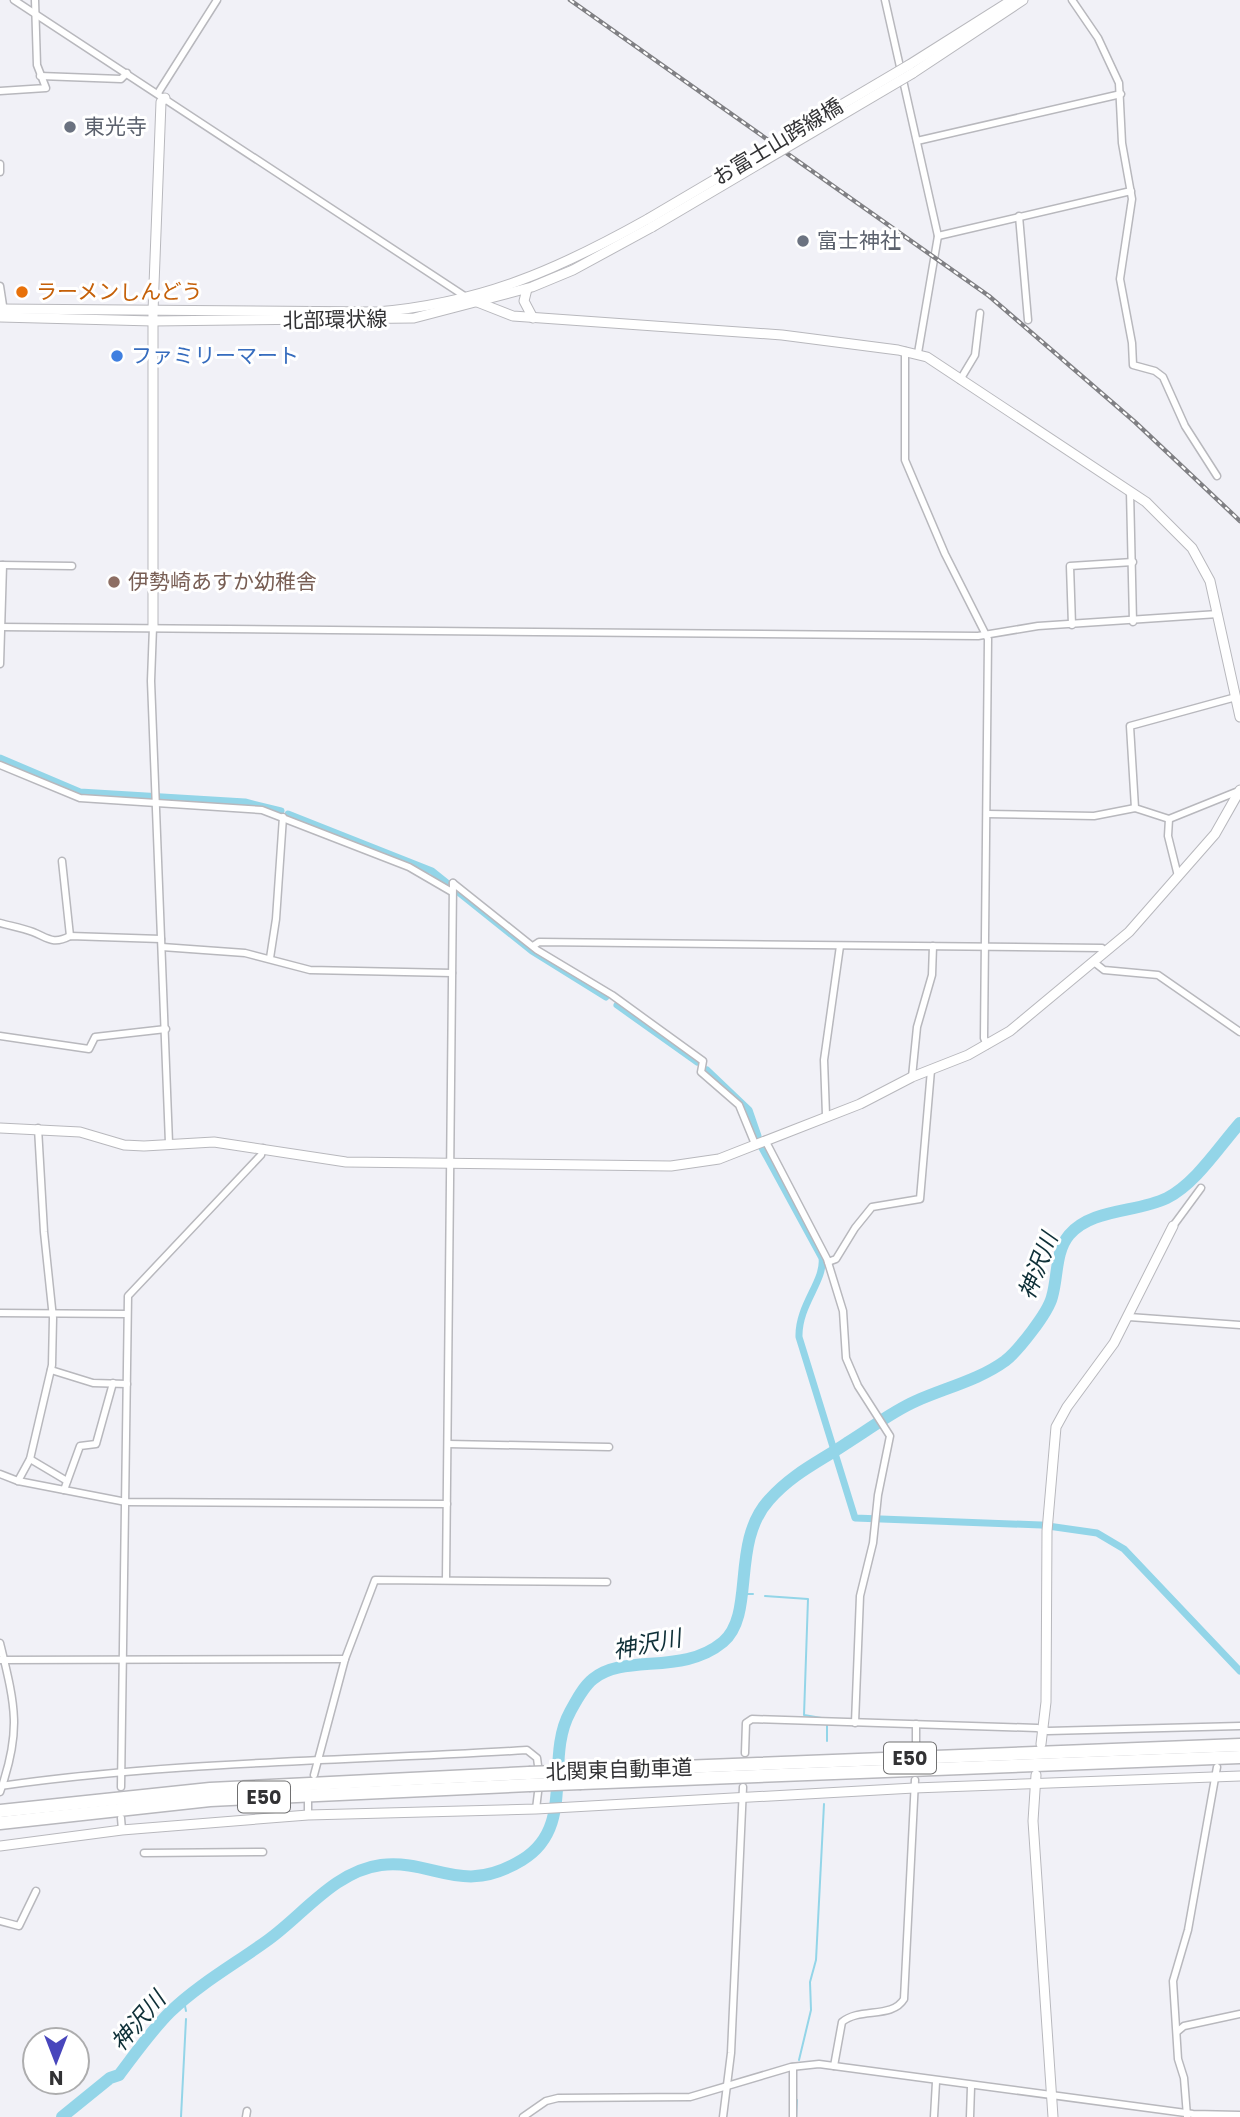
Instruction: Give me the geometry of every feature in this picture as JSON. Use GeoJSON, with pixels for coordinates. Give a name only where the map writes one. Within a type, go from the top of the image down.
{"type":"FeatureCollection","features":[{"type":"Feature","properties":{"kind":"highway","name":"北関東自動車道"},"geometry":{"type":"LineString","coordinates":[[581,1777],[1240,1745]]}},
{"type":"Feature","properties":{"kind":"highway","name":"北関東自動車道"},"geometry":{"type":"LineString","coordinates":[[0,1811],[210,1789],[1240,1757]]}},
{"type":"Feature","properties":{"kind":"highway","name":"北関東自動車道"},"geometry":{"type":"LineString","coordinates":[[0,1823],[210,1800],[529,1779]]}},
{"type":"Feature","properties":{"kind":"street"},"geometry":{"type":"LineString","coordinates":[[15,0],[467,298],[513,316],[778,335],[918,353],[1146,502],[1192,548],[1203,563],[1218,614],[1240,717]]}},
{"type":"Feature","properties":{"kind":"street"},"geometry":{"type":"LineString","coordinates":[[0,91],[46,88],[40,76],[35,0]]}},
{"type":"Feature","properties":{"kind":"street"},"geometry":{"type":"LineString","coordinates":[[169,1143],[151,681],[153,316],[161,96],[217,0]]}},
{"type":"Feature","properties":{"kind":"street"},"geometry":{"type":"LineString","coordinates":[[885,0],[938,236],[918,353]]}},
{"type":"Feature","properties":{"kind":"street"},"geometry":{"type":"LineString","coordinates":[[911,69],[1012,0]]}},
{"type":"Feature","properties":{"kind":"street"},"geometry":{"type":"LineString","coordinates":[[911,69],[1023,0]]}},
{"type":"Feature","properties":{"kind":"street"},"geometry":{"type":"LineString","coordinates":[[1073,0],[1112,64],[1121,94],[1122,143],[1132,191],[1120,279],[1132,343],[1133,365],[1155,371],[1163,377],[1188,432],[1217,476]]}},
{"type":"Feature","properties":{"kind":"street","name":"お富士山跨線橋"},"geometry":{"type":"LineString","coordinates":[[650,223],[911,69]]}},
{"type":"Feature","properties":{"kind":"street"},"geometry":{"type":"LineString","coordinates":[[40,76],[121,79],[127,73]]}},
{"type":"Feature","properties":{"kind":"street"},"geometry":{"type":"LineString","coordinates":[[917,141],[1121,94]]}},
{"type":"Feature","properties":{"kind":"street"},"geometry":{"type":"LineString","coordinates":[[0,164],[0,172]]}},
{"type":"Feature","properties":{"kind":"street"},"geometry":{"type":"LineString","coordinates":[[938,236],[1132,191]]}},
{"type":"Feature","properties":{"kind":"street"},"geometry":{"type":"LineString","coordinates":[[1019,216],[1028,320]]}},
{"type":"Feature","properties":{"kind":"street","name":"北部環状線"},"geometry":{"type":"LineString","coordinates":[[2,313],[383,320],[414,318],[527,289],[573,270],[650,223]]}},
{"type":"Feature","properties":{"kind":"street","name":"北部環状線"},"geometry":{"type":"LineString","coordinates":[[153,316],[416,309],[467,298],[554,270],[650,223]]}},
{"type":"Feature","properties":{"kind":"street"},"geometry":{"type":"LineString","coordinates":[[0,286],[2,313]]}},
{"type":"Feature","properties":{"kind":"street"},"geometry":{"type":"LineString","coordinates":[[527,289],[524,301],[533,318]]}},
{"type":"Feature","properties":{"kind":"street"},"geometry":{"type":"LineString","coordinates":[[960,380],[975,355],[980,313]]}},
{"type":"Feature","properties":{"kind":"street"},"geometry":{"type":"LineString","coordinates":[[905,351],[905,460],[945,554],[986,634],[984,1038],[987,1045]]}},
{"type":"Feature","properties":{"kind":"street"},"geometry":{"type":"LineString","coordinates":[[1130,491],[1133,622]]}},
{"type":"Feature","properties":{"kind":"street"},"geometry":{"type":"LineString","coordinates":[[1072,625],[1070,566],[1133,562]]}},
{"type":"Feature","properties":{"kind":"street"},"geometry":{"type":"LineString","coordinates":[[0,664],[1,565],[72,566]]}},
{"type":"Feature","properties":{"kind":"street"},"geometry":{"type":"LineString","coordinates":[[1,626],[986,634],[1023,627],[1133,622],[1218,614]]}},
{"type":"Feature","properties":{"kind":"street"},"geometry":{"type":"LineString","coordinates":[[1135,808],[1130,726],[1236,697]]}},
{"type":"Feature","properties":{"kind":"street"},"geometry":{"type":"LineString","coordinates":[[0,765],[80,798],[247,808],[283,817],[409,867],[452,890]]}},
{"type":"Feature","properties":{"kind":"street"},"geometry":{"type":"LineString","coordinates":[[987,814],[1094,816],[1135,808],[1169,819],[1232,795],[1240,789]]}},
{"type":"Feature","properties":{"kind":"street"},"geometry":{"type":"LineString","coordinates":[[0,1128],[80,1132],[124,1145],[214,1142],[346,1162],[679,1165],[719,1159],[826,1115],[860,1104],[912,1077],[987,1045],[1010,1031],[1107,952],[1223,823],[1240,789]]}},
{"type":"Feature","properties":{"kind":"street"},"geometry":{"type":"LineString","coordinates":[[270,958],[276,919],[283,817]]}},
{"type":"Feature","properties":{"kind":"street"},"geometry":{"type":"LineString","coordinates":[[1169,819],[1168,836],[1178,876]]}},
{"type":"Feature","properties":{"kind":"street"},"geometry":{"type":"LineString","coordinates":[[62,861],[70,936]]}},
{"type":"Feature","properties":{"kind":"street"},"geometry":{"type":"LineString","coordinates":[[446,1580],[452,890],[455,884],[533,946],[612,995],[703,1061],[701,1072],[744,1111],[755,1144]]}},
{"type":"Feature","properties":{"kind":"street"},"geometry":{"type":"LineString","coordinates":[[0,923],[35,932],[46,940],[60,941],[70,936],[161,943],[245,953],[310,970],[452,973]]}},
{"type":"Feature","properties":{"kind":"street"},"geometry":{"type":"LineString","coordinates":[[533,946],[539,942],[984,946],[1102,948],[1107,952]]}},
{"type":"Feature","properties":{"kind":"street"},"geometry":{"type":"LineString","coordinates":[[826,1115],[824,1060],[840,946]]}},
{"type":"Feature","properties":{"kind":"street"},"geometry":{"type":"LineString","coordinates":[[912,1077],[917,1027],[932,975],[933,946]]}},
{"type":"Feature","properties":{"kind":"street"},"geometry":{"type":"LineString","coordinates":[[1095,963],[1104,971],[1158,975],[1240,1032]]}},
{"type":"Feature","properties":{"kind":"street"},"geometry":{"type":"LineString","coordinates":[[0,1036],[89,1049],[95,1038],[166,1029]]}},
{"type":"Feature","properties":{"kind":"street"},"geometry":{"type":"LineString","coordinates":[[828,1262],[836,1259],[872,1207],[920,1199],[931,1070]]}},
{"type":"Feature","properties":{"kind":"street"},"geometry":{"type":"LineString","coordinates":[[18,1481],[30,1460],[51,1370],[52,1314],[38,1128]]}},
{"type":"Feature","properties":{"kind":"street"},"geometry":{"type":"LineString","coordinates":[[765,1140],[828,1262],[843,1311],[846,1358],[858,1386],[890,1440],[860,1596],[855,1723]]}},
{"type":"Feature","properties":{"kind":"street"},"geometry":{"type":"LineString","coordinates":[[121,1787],[127,1314],[130,1290],[261,1155],[263,1148]]}},
{"type":"Feature","properties":{"kind":"street"},"geometry":{"type":"LineString","coordinates":[[1041,1744],[1046,1702],[1047,1526],[1056,1427],[1129,1317],[1173,1226],[1201,1188]]}},
{"type":"Feature","properties":{"kind":"street"},"geometry":{"type":"LineString","coordinates":[[0,1313],[127,1314]]}},
{"type":"Feature","properties":{"kind":"street"},"geometry":{"type":"LineString","coordinates":[[1129,1317],[1240,1325]]}},
{"type":"Feature","properties":{"kind":"street"},"geometry":{"type":"LineString","coordinates":[[51,1370],[93,1382],[127,1384]]}},
{"type":"Feature","properties":{"kind":"street"},"geometry":{"type":"LineString","coordinates":[[64,1490],[80,1446],[96,1444],[113,1383]]}},
{"type":"Feature","properties":{"kind":"street"},"geometry":{"type":"LineString","coordinates":[[448,1444],[609,1447]]}},
{"type":"Feature","properties":{"kind":"street"},"geometry":{"type":"LineString","coordinates":[[30,1460],[67,1481]]}},
{"type":"Feature","properties":{"kind":"street"},"geometry":{"type":"LineString","coordinates":[[0,1474],[18,1481],[125,1502],[447,1504]]}},
{"type":"Feature","properties":{"kind":"street"},"geometry":{"type":"LineString","coordinates":[[314,1775],[345,1659],[375,1580],[607,1582]]}},
{"type":"Feature","properties":{"kind":"street"},"geometry":{"type":"LineString","coordinates":[[0,1643],[13,1700],[15,1733],[12,1756],[1,1788],[122,1772],[318,1759],[527,1750],[536,1755],[538,1761],[536,1809]]}},
{"type":"Feature","properties":{"kind":"street"},"geometry":{"type":"LineString","coordinates":[[2,1660],[345,1659]]}},
{"type":"Feature","properties":{"kind":"street"},"geometry":{"type":"LineString","coordinates":[[745,1753],[749,1719],[1094,1732],[1240,1726]]}},
{"type":"Feature","properties":{"kind":"street"},"geometry":{"type":"LineString","coordinates":[[916,1724],[916,1748]]}},
{"type":"Feature","properties":{"kind":"street"},"geometry":{"type":"LineString","coordinates":[[1222,1737],[1224,1726]]}},
{"type":"Feature","properties":{"kind":"street"},"geometry":{"type":"LineString","coordinates":[[0,1846],[122,1830],[308,1815],[536,1809],[743,1799],[915,1784],[1217,1772],[1240,1776]]}},
{"type":"Feature","properties":{"kind":"street"},"geometry":{"type":"LineString","coordinates":[[1187,2115],[1184,2078],[1178,2059],[1173,1981],[1188,1930],[1217,1772]]}},
{"type":"Feature","properties":{"kind":"street"},"geometry":{"type":"LineString","coordinates":[[1036,1780],[1033,1821],[1053,2117]]}},
{"type":"Feature","properties":{"kind":"street"},"geometry":{"type":"LineString","coordinates":[[834,2066],[842,2022],[855,2014],[892,2010],[904,1999],[915,1784]]}},
{"type":"Feature","properties":{"kind":"street"},"geometry":{"type":"LineString","coordinates":[[723,2117],[731,2053],[743,1787]]}},
{"type":"Feature","properties":{"kind":"street"},"geometry":{"type":"LineString","coordinates":[[308,1802],[308,1815]]}},
{"type":"Feature","properties":{"kind":"street"},"geometry":{"type":"LineString","coordinates":[[121,1818],[122,1830]]}},
{"type":"Feature","properties":{"kind":"street"},"geometry":{"type":"LineString","coordinates":[[144,1853],[263,1852]]}},
{"type":"Feature","properties":{"kind":"street"},"geometry":{"type":"LineString","coordinates":[[0,1921],[19,1926],[36,1891]]}},
{"type":"Feature","properties":{"kind":"street"},"geometry":{"type":"LineString","coordinates":[[1178,2031],[1184,2026],[1240,2014]]}},
{"type":"Feature","properties":{"kind":"street"},"geometry":{"type":"LineString","coordinates":[[523,2117],[546,2101],[558,2098],[679,2097],[725,2089],[809,2064],[1187,2115],[1240,2115]]}},
{"type":"Feature","properties":{"kind":"street"},"geometry":{"type":"LineString","coordinates":[[793,2067],[793,2117]]}},
{"type":"Feature","properties":{"kind":"street"},"geometry":{"type":"LineString","coordinates":[[934,2117],[936,2082]]}},
{"type":"Feature","properties":{"kind":"street"},"geometry":{"type":"LineString","coordinates":[[970,2117],[971,2087]]}},
{"type":"Feature","properties":{"kind":"waterway"},"geometry":{"type":"LineString","coordinates":[[0,758],[80,792],[245,802],[281,811]]}},
{"type":"Feature","properties":{"kind":"waterway"},"geometry":{"type":"LineString","coordinates":[[288,814],[432,871],[532,951],[606,997]]}},
{"type":"Feature","properties":{"kind":"waterway"},"geometry":{"type":"LineString","coordinates":[[617,1005],[697,1062]]}},
{"type":"Feature","properties":{"kind":"waterway"},"geometry":{"type":"LineString","coordinates":[[707,1070],[749,1110],[758,1136]]}},
{"type":"Feature","properties":{"kind":"waterway","name":"神沢川"},"geometry":{"type":"LineString","coordinates":[[62,2117],[110,2078],[119,2075],[156,2027],[181,2002],[268,1940],[320,1895],[349,1876],[381,1865],[482,1876],[501,1871],[522,1860],[539,1846],[549,1830],[555,1811],[563,1730],[570,1712],[589,1682],[606,1671],[621,1667],[690,1658],[723,1642],[733,1630],[739,1614],[750,1536],[757,1517],[769,1500],[806,1468],[898,1410],[973,1379],[1005,1361],[1045,1312],[1054,1289],[1061,1249],[1069,1235],[1079,1226],[1102,1215],[1155,1203],[1178,1191],[1197,1174],[1240,1123]]}},
{"type":"Feature","properties":{"kind":"waterway"},"geometry":{"type":"LineString","coordinates":[[762,1148],[822,1258],[820,1276],[803,1314],[799,1337],[855,1518],[1041,1525],[1097,1533],[1124,1549],[1240,1671]]}},
{"type":"Feature","properties":{"kind":"waterway"},"geometry":{"type":"LineString","coordinates":[[740,1594],[753,1594]]}},
{"type":"Feature","properties":{"kind":"waterway"},"geometry":{"type":"LineString","coordinates":[[765,1596],[808,1599],[804,1715],[827,1719]]}},
{"type":"Feature","properties":{"kind":"waterway"},"geometry":{"type":"LineString","coordinates":[[827,1725],[827,1741]]}},
{"type":"Feature","properties":{"kind":"waterway"},"geometry":{"type":"LineString","coordinates":[[799,2060],[811,2010],[810,1982],[816,1960],[824,1804]]}},
{"type":"Feature","properties":{"kind":"waterway"},"geometry":{"type":"LineString","coordinates":[[184,2001],[186,2011]]}},
{"type":"Feature","properties":{"kind":"waterway"},"geometry":{"type":"LineString","coordinates":[[181,2117],[186,2019]]}},
{"type":"Feature","properties":{"kind":"waterway"},"geometry":{"type":"LineString","coordinates":[[796,2117],[797,2100]]}},
{"type":"Feature","properties":{"kind":"railway"},"geometry":{"type":"LineString","coordinates":[[570,0],[989,296],[1135,422],[1240,521]]}},
{"type":"Feature","properties":{"kind":"place","name":"東光寺"},"geometry":{"type":"Point","coordinates":[70,127]}},
{"type":"Feature","properties":{"kind":"place","name":"富士神社"},"geometry":{"type":"Point","coordinates":[803,241]}},
{"type":"Feature","properties":{"kind":"place","name":"ラーメンしんどう"},"geometry":{"type":"Point","coordinates":[22,292]}},
{"type":"Feature","properties":{"kind":"place","name":"ファミリーマート"},"geometry":{"type":"Point","coordinates":[117,356]}},
{"type":"Feature","properties":{"kind":"place","name":"伊勢崎あすか幼稚舎"},"geometry":{"type":"Point","coordinates":[114,582]}}]}
